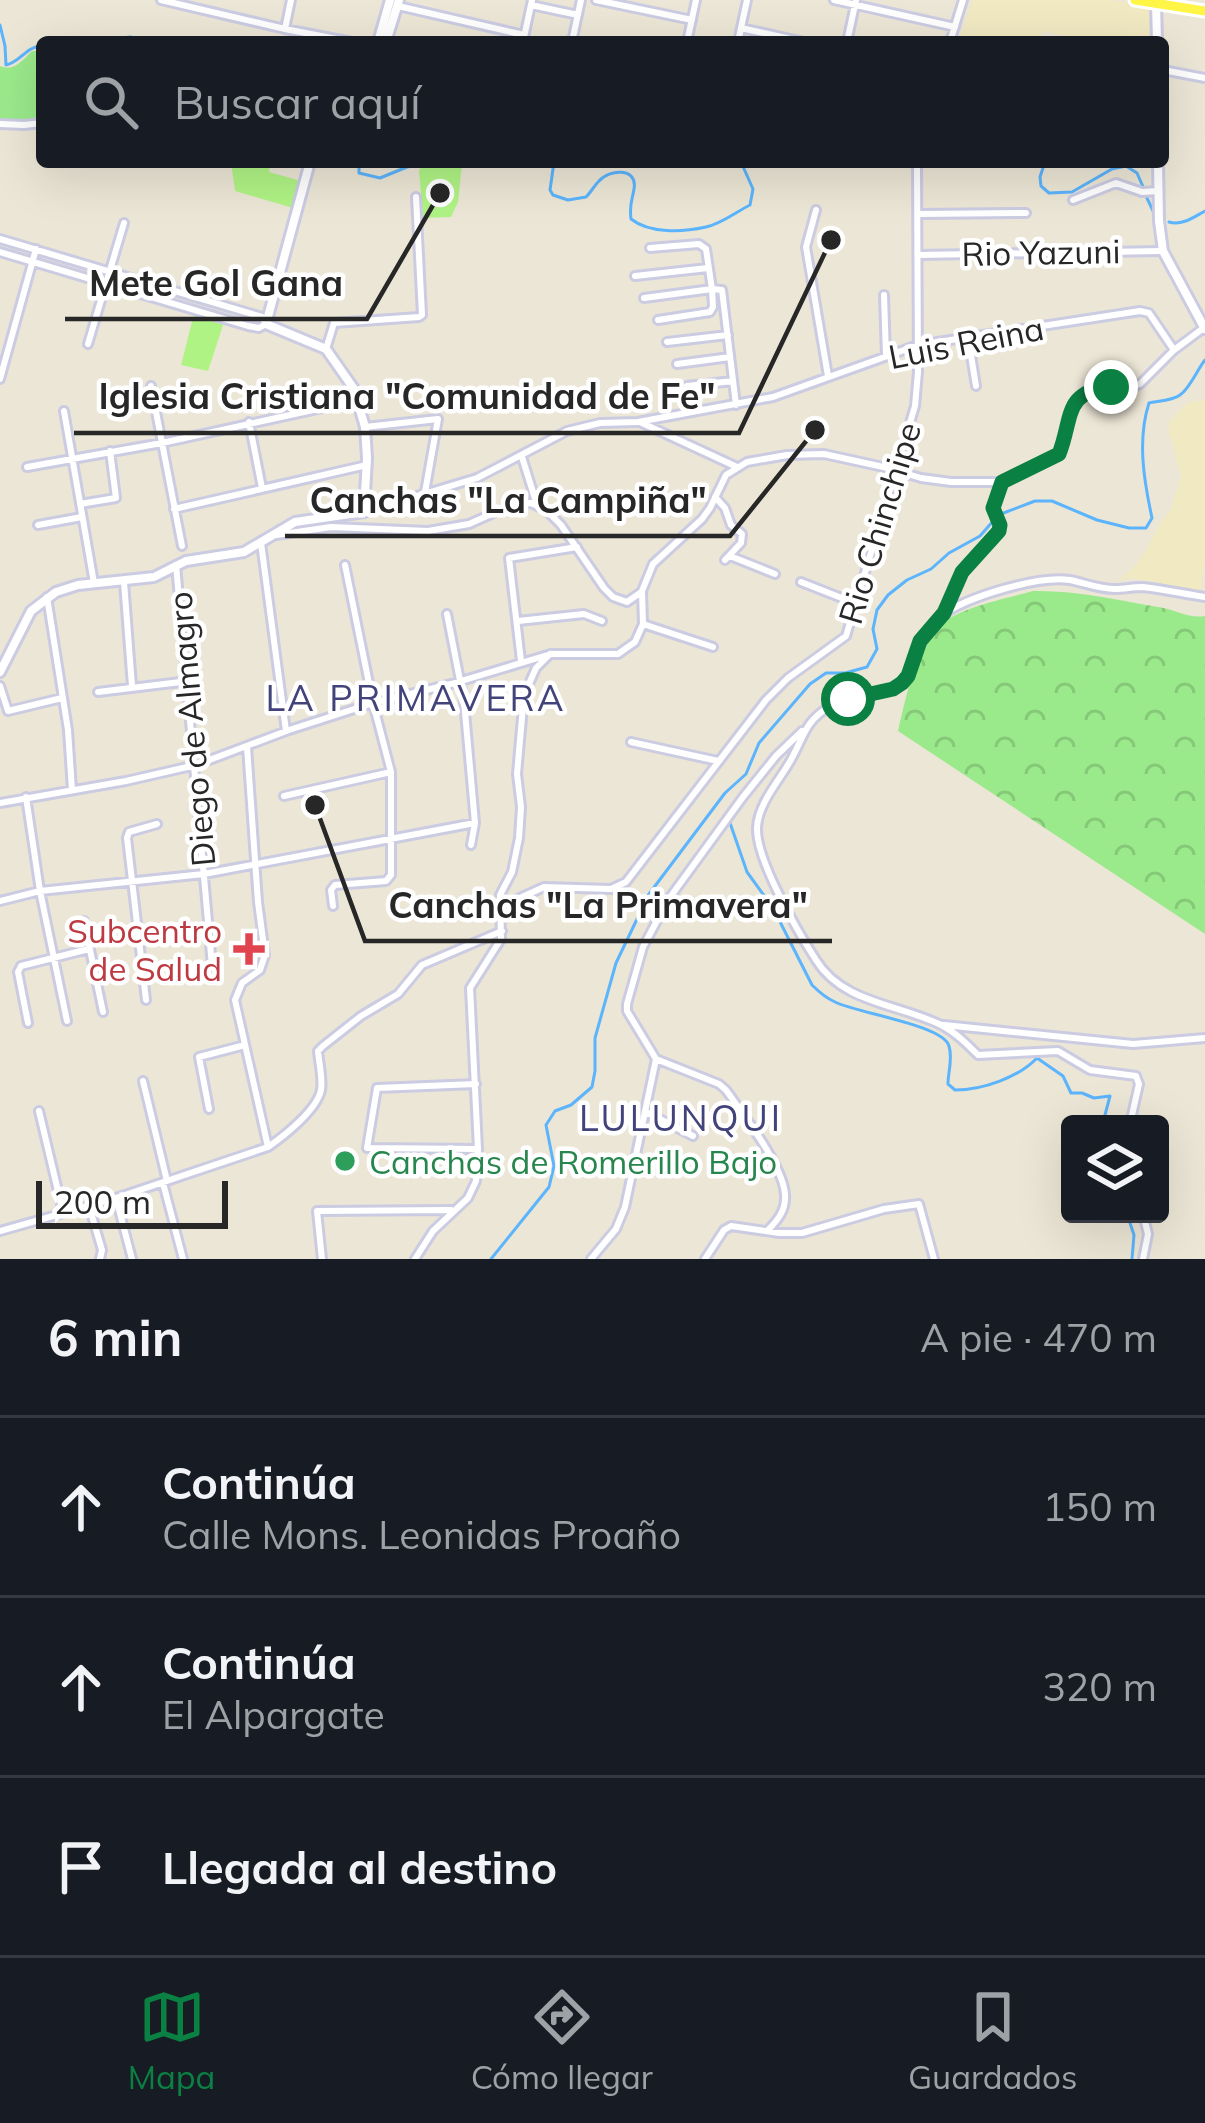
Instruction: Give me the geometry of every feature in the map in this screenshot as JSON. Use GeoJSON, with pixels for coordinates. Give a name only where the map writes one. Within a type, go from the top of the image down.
{"type":"FeatureCollection","features":[{"type":"Feature","properties":{"kind":"main road"},"geometry":{"type":"LineString","coordinates":[[1136,0],[1205,10]]}},
{"type":"Feature","properties":{"kind":"main road"},"geometry":{"type":"LineString","coordinates":[[1156,1],[1157,36]]}},
{"type":"Feature","properties":{"kind":"main road"},"geometry":{"type":"LineString","coordinates":[[384,36],[394,3]]}},
{"type":"Feature","properties":{"kind":"main road"},"geometry":{"type":"LineString","coordinates":[[0,672],[31,610],[66,588],[154,578],[176,565],[236,555],[295,522],[364,512],[364,427],[351,383],[326,349],[266,324],[308,168]]}},
{"type":"Feature","properties":{"kind":"main road"},"geometry":{"type":"LineString","coordinates":[[1158,168],[1163,251],[1205,328]]}},
{"type":"Feature","properties":{"kind":"street"},"geometry":{"type":"LineString","coordinates":[[161,0],[193,3],[321,36]]}},
{"type":"Feature","properties":{"kind":"street"},"geometry":{"type":"LineString","coordinates":[[284,29],[291,0]]}},
{"type":"Feature","properties":{"kind":"street"},"geometry":{"type":"LineString","coordinates":[[573,36],[581,0]]}},
{"type":"Feature","properties":{"kind":"street"},"geometry":{"type":"LineString","coordinates":[[596,0],[692,20]]}},
{"type":"Feature","properties":{"kind":"street"},"geometry":{"type":"LineString","coordinates":[[688,36],[696,0]]}},
{"type":"Feature","properties":{"kind":"street"},"geometry":{"type":"LineString","coordinates":[[739,36],[747,0]]}},
{"type":"Feature","properties":{"kind":"street"},"geometry":{"type":"LineString","coordinates":[[835,0],[955,27]]}},
{"type":"Feature","properties":{"kind":"street"},"geometry":{"type":"LineString","coordinates":[[952,36],[963,0]]}},
{"type":"Feature","properties":{"kind":"street"},"geometry":{"type":"LineString","coordinates":[[849,36],[856,2]]}},
{"type":"Feature","properties":{"kind":"street"},"geometry":{"type":"LineString","coordinates":[[394,3],[513,36]]}},
{"type":"Feature","properties":{"kind":"street"},"geometry":{"type":"LineString","coordinates":[[525,36],[532,3],[578,14]]}},
{"type":"Feature","properties":{"kind":"street"},"geometry":{"type":"LineString","coordinates":[[741,28],[777,36]]}},
{"type":"Feature","properties":{"kind":"street"},"geometry":{"type":"LineString","coordinates":[[1169,71],[1205,78]]}},
{"type":"Feature","properties":{"kind":"street"},"geometry":{"type":"LineString","coordinates":[[0,124],[36,123]]}},
{"type":"Feature","properties":{"kind":"street","name":"Rio Chinchipe"},"geometry":{"type":"LineString","coordinates":[[500,907],[553,885],[611,889],[626,882],[788,678],[843,640],[915,406],[917,168]]}},
{"type":"Feature","properties":{"kind":"street"},"geometry":{"type":"LineString","coordinates":[[1073,200],[1116,183],[1142,192],[1159,190]]}},
{"type":"Feature","properties":{"kind":"street"},"geometry":{"type":"LineString","coordinates":[[326,349],[334,322],[422,315],[416,197]]}},
{"type":"Feature","properties":{"kind":"street"},"geometry":{"type":"LineString","coordinates":[[816,210],[806,247],[829,377]]}},
{"type":"Feature","properties":{"kind":"street"},"geometry":{"type":"LineString","coordinates":[[918,214],[1026,213]]}},
{"type":"Feature","properties":{"kind":"street"},"geometry":{"type":"LineString","coordinates":[[88,344],[124,223]]}},
{"type":"Feature","properties":{"kind":"street"},"geometry":{"type":"LineString","coordinates":[[0,238],[262,317],[266,324],[259,328],[0,252]]}},
{"type":"Feature","properties":{"kind":"street"},"geometry":{"type":"LineString","coordinates":[[650,248],[699,244],[706,249],[712,289],[710,312],[658,320]]}},
{"type":"Feature","properties":{"kind":"street"},"geometry":{"type":"LineString","coordinates":[[0,379],[4,345],[36,249]]}},
{"type":"Feature","properties":{"kind":"street","name":"Rio Yazuni"},"geometry":{"type":"LineString","coordinates":[[918,255],[1163,251]]}},
{"type":"Feature","properties":{"kind":"street"},"geometry":{"type":"LineString","coordinates":[[635,276],[708,268]]}},
{"type":"Feature","properties":{"kind":"street"},"geometry":{"type":"LineString","coordinates":[[644,298],[722,290],[736,405]]}},
{"type":"Feature","properties":{"kind":"street"},"geometry":{"type":"LineString","coordinates":[[884,295],[886,356]]}},
{"type":"Feature","properties":{"kind":"street","name":"Luis Reina"},"geometry":{"type":"LineString","coordinates":[[364,512],[477,478],[567,431],[773,398],[918,345],[1145,311],[1174,350]]}},
{"type":"Feature","properties":{"kind":"street"},"geometry":{"type":"LineString","coordinates":[[0,803],[196,765],[373,703],[551,653],[618,654],[635,641],[643,625],[642,591],[653,563],[702,519],[726,475],[737,466],[759,459],[824,454],[921,478],[1002,482],[1059,454],[1072,404],[1085,392],[1140,384],[1205,328]]}},
{"type":"Feature","properties":{"kind":"street"},"geometry":{"type":"LineString","coordinates":[[667,342],[728,334]]}},
{"type":"Feature","properties":{"kind":"street"},"geometry":{"type":"LineString","coordinates":[[968,337],[976,386]]}},
{"type":"Feature","properties":{"kind":"street"},"geometry":{"type":"LineString","coordinates":[[677,364],[730,357]]}},
{"type":"Feature","properties":{"kind":"street"},"geometry":{"type":"LineString","coordinates":[[687,386],[733,381]]}},
{"type":"Feature","properties":{"kind":"street","name":"Diego de Almagro"},"geometry":{"type":"LineString","coordinates":[[151,386],[182,546]]}},
{"type":"Feature","properties":{"kind":"street"},"geometry":{"type":"LineString","coordinates":[[27,467],[358,400]]}},
{"type":"Feature","properties":{"kind":"street"},"geometry":{"type":"LineString","coordinates":[[64,411],[94,583]]}},
{"type":"Feature","properties":{"kind":"street"},"geometry":{"type":"LineString","coordinates":[[364,427],[438,419],[425,492]]}},
{"type":"Feature","properties":{"kind":"street"},"geometry":{"type":"LineString","coordinates":[[249,422],[262,488]]}},
{"type":"Feature","properties":{"kind":"street"},"geometry":{"type":"LineString","coordinates":[[638,422],[737,466]]}},
{"type":"Feature","properties":{"kind":"street"},"geometry":{"type":"LineString","coordinates":[[80,504],[116,498],[110,452]]}},
{"type":"Feature","properties":{"kind":"street"},"geometry":{"type":"LineString","coordinates":[[522,457],[537,505]]}},
{"type":"Feature","properties":{"kind":"street"},"geometry":{"type":"LineString","coordinates":[[175,508],[367,465]]}},
{"type":"Feature","properties":{"kind":"street"},"geometry":{"type":"LineString","coordinates":[[768,1230],[784,1209],[785,1192],[752,1127],[719,1084],[656,1059],[627,1011],[643,947],[668,900],[776,756],[836,703],[893,689],[908,676],[920,641],[944,613],[962,572],[1000,528],[993,508],[1002,482]]}},
{"type":"Feature","properties":{"kind":"street"},"geometry":{"type":"LineString","coordinates":[[715,497],[725,508],[730,525],[742,534],[741,543],[728,558],[775,574]]}},
{"type":"Feature","properties":{"kind":"street"},"geometry":{"type":"LineString","coordinates":[[273,535],[331,527],[428,531],[469,524],[514,504],[537,505],[552,515],[613,597],[631,601],[642,591]]}},
{"type":"Feature","properties":{"kind":"street"},"geometry":{"type":"LineString","coordinates":[[38,525],[82,517]]}},
{"type":"Feature","properties":{"kind":"street"},"geometry":{"type":"LineString","coordinates":[[261,543],[286,731]]}},
{"type":"Feature","properties":{"kind":"street"},"geometry":{"type":"LineString","coordinates":[[521,661],[509,558],[577,547]]}},
{"type":"Feature","properties":{"kind":"street","name":"Diego de Almagro"},"geometry":{"type":"LineString","coordinates":[[176,565],[212,966]]}},
{"type":"Feature","properties":{"kind":"street"},"geometry":{"type":"LineString","coordinates":[[333,906],[335,885],[389,878],[391,838],[391,772],[345,566]]}},
{"type":"Feature","properties":{"kind":"street"},"geometry":{"type":"LineString","coordinates":[[944,613],[1016,584],[1048,579],[1205,597]]}},
{"type":"Feature","properties":{"kind":"street"},"geometry":{"type":"LineString","coordinates":[[124,582],[132,686]]}},
{"type":"Feature","properties":{"kind":"street"},"geometry":{"type":"LineString","coordinates":[[801,583],[857,604]]}},
{"type":"Feature","properties":{"kind":"street"},"geometry":{"type":"LineString","coordinates":[[46,597],[68,730],[72,790]]}},
{"type":"Feature","properties":{"kind":"street"},"geometry":{"type":"LineString","coordinates":[[447,614],[461,679],[475,823],[471,845]]}},
{"type":"Feature","properties":{"kind":"street"},"geometry":{"type":"LineString","coordinates":[[518,621],[584,614],[602,621]]}},
{"type":"Feature","properties":{"kind":"street"},"geometry":{"type":"LineString","coordinates":[[643,625],[713,647]]}},
{"type":"Feature","properties":{"kind":"street"},"geometry":{"type":"LineString","coordinates":[[415,1259],[433,1231],[473,1190],[478,1149],[470,988],[501,939],[500,895],[512,872],[519,838],[517,774],[524,695],[536,668],[551,653]]}},
{"type":"Feature","properties":{"kind":"street"},"geometry":{"type":"LineString","coordinates":[[98,692],[189,681]]}},
{"type":"Feature","properties":{"kind":"street"},"geometry":{"type":"LineString","coordinates":[[0,686],[8,711],[63,698]]}},
{"type":"Feature","properties":{"kind":"street"},"geometry":{"type":"LineString","coordinates":[[805,728],[757,826],[762,860],[818,965],[848,991],[940,1024],[978,1054],[1058,1051],[1090,1070],[1136,1076],[1139,1084],[1132,1115]]}},
{"type":"Feature","properties":{"kind":"street"},"geometry":{"type":"LineString","coordinates":[[631,742],[718,761]]}},
{"type":"Feature","properties":{"kind":"street"},"geometry":{"type":"LineString","coordinates":[[248,747],[265,955],[260,970],[242,983],[235,1000],[268,1147]]}},
{"type":"Feature","properties":{"kind":"street"},"geometry":{"type":"LineString","coordinates":[[284,796],[391,772]]}},
{"type":"Feature","properties":{"kind":"street"},"geometry":{"type":"LineString","coordinates":[[26,797],[68,1021]]}},
{"type":"Feature","properties":{"kind":"street"},"geometry":{"type":"LineString","coordinates":[[0,901],[40,891],[204,874],[475,823]]}},
{"type":"Feature","properties":{"kind":"street"},"geometry":{"type":"LineString","coordinates":[[146,1000],[127,834],[158,824]]}},
{"type":"Feature","properties":{"kind":"street"},"geometry":{"type":"LineString","coordinates":[[84,921],[103,1012]]}},
{"type":"Feature","properties":{"kind":"street"},"geometry":{"type":"LineString","coordinates":[[0,1231],[268,1147],[319,1097],[318,1051],[323,1046],[398,994],[422,965],[502,932]]}},
{"type":"Feature","properties":{"kind":"street"},"geometry":{"type":"LineString","coordinates":[[28,1023],[19,968],[89,949]]}},
{"type":"Feature","properties":{"kind":"street"},"geometry":{"type":"LineString","coordinates":[[940,1024],[1132,1044],[1205,1039]]}},
{"type":"Feature","properties":{"kind":"street"},"geometry":{"type":"LineString","coordinates":[[209,1109],[199,1057],[244,1045]]}},
{"type":"Feature","properties":{"kind":"street"},"geometry":{"type":"LineString","coordinates":[[591,1259],[616,1229],[625,1207],[656,1059]]}},
{"type":"Feature","properties":{"kind":"street"},"geometry":{"type":"LineString","coordinates":[[143,1081],[183,1259]]}},
{"type":"Feature","properties":{"kind":"street"},"geometry":{"type":"LineString","coordinates":[[476,1084],[377,1088],[367,1148],[478,1149]]}},
{"type":"Feature","properties":{"kind":"street"},"geometry":{"type":"LineString","coordinates":[[39,1111],[63,1213]]}},
{"type":"Feature","properties":{"kind":"street"},"geometry":{"type":"LineString","coordinates":[[646,1112],[692,1136]]}},
{"type":"Feature","properties":{"kind":"street"},"geometry":{"type":"LineString","coordinates":[[116,1198],[132,1259]]}},
{"type":"Feature","properties":{"kind":"street"},"geometry":{"type":"LineString","coordinates":[[706,1259],[731,1226],[802,1233],[919,1204],[934,1259]]}},
{"type":"Feature","properties":{"kind":"street"},"geometry":{"type":"LineString","coordinates":[[89,1206],[102,1250],[100,1259]]}},
{"type":"Feature","properties":{"kind":"street"},"geometry":{"type":"LineString","coordinates":[[322,1259],[317,1211],[454,1210]]}},
{"type":"Feature","properties":{"kind":"street"},"geometry":{"type":"LineString","coordinates":[[1143,1259],[1145,1223]]}},
{"type":"Feature","properties":{"kind":"shaded area"},"geometry":{"type":"Polygon","coordinates":[[[973,0],[1110,0],[1155,6],[1155,36],[1065,36],[1043,31],[1041,36],[960,36],[973,0]]]}},
{"type":"Feature","properties":{"kind":"shaded area"},"geometry":{"type":"Polygon","coordinates":[[[1205,398],[1205,555],[1200,599],[1157,582],[1117,581],[1146,551],[1178,488],[1181,476],[1169,422],[1188,402],[1205,398]]]}},
{"type":"Feature","properties":{"kind":"green space"},"geometry":{"type":"Polygon","coordinates":[[[36,51],[36,118],[17,123],[0,119],[0,66],[14,67],[36,51]]]}},
{"type":"Feature","properties":{"kind":"green space"},"geometry":{"type":"Polygon","coordinates":[[[232,168],[270,168],[269,172],[301,181],[293,208],[235,191],[232,168]]]}},
{"type":"Feature","properties":{"kind":"green space"},"geometry":{"type":"Polygon","coordinates":[[[462,168],[458,202],[451,217],[423,218],[419,171],[462,168]]]}},
{"type":"Feature","properties":{"kind":"green space"},"geometry":{"type":"Polygon","coordinates":[[[194,314],[224,322],[208,371],[181,365],[194,314]]]}},
{"type":"Feature","properties":{"kind":"green space"},"geometry":{"type":"Polygon","coordinates":[[[1033,591],[1096,596],[1205,616],[1205,934],[898,731],[916,663],[934,630],[967,610],[1033,591]]]}},
{"type":"Feature","properties":{"kind":"waterway"},"geometry":{"type":"LineString","coordinates":[[0,25],[6,65],[36,48]]}},
{"type":"Feature","properties":{"kind":"waterway"},"geometry":{"type":"LineString","coordinates":[[359,168],[359,173],[380,178],[405,168]]}},
{"type":"Feature","properties":{"kind":"waterway"},"geometry":{"type":"LineString","coordinates":[[553,168],[550,190],[568,200],[586,197],[604,177],[627,174],[634,182],[631,219],[677,231],[712,225],[750,205],[753,189],[744,168]]}},
{"type":"Feature","properties":{"kind":"waterway"},"geometry":{"type":"LineString","coordinates":[[1043,168],[1041,186],[1049,193],[1072,192],[1117,168]]}},
{"type":"Feature","properties":{"kind":"waterway"},"geometry":{"type":"LineString","coordinates":[[1129,168],[1144,189]]}},
{"type":"Feature","properties":{"kind":"waterway"},"geometry":{"type":"LineString","coordinates":[[1146,196],[1155,215]]}},
{"type":"Feature","properties":{"kind":"waterway"},"geometry":{"type":"LineString","coordinates":[[1169,222],[1183,222],[1205,211]]}},
{"type":"Feature","properties":{"kind":"waterway"},"geometry":{"type":"LineString","coordinates":[[1001,514],[1035,501],[1052,501],[1097,520],[1146,528],[1152,518],[1143,446],[1149,403],[1180,395],[1205,360]]}},
{"type":"Feature","properties":{"kind":"waterway"},"geometry":{"type":"LineString","coordinates":[[491,1259],[549,1187],[554,1166],[546,1125],[555,1111],[571,1105],[592,1087],[595,1038],[616,963],[649,894],[725,793],[746,774],[759,743],[810,684],[826,673],[867,667],[877,649],[873,629],[877,610],[888,595],[980,536],[994,520]]}},
{"type":"Feature","properties":{"kind":"waterway"},"geometry":{"type":"LineString","coordinates":[[729,820],[747,872],[773,908],[812,985],[823,995],[943,1039],[950,1051],[948,1084],[955,1090],[1000,1081],[1037,1058],[1063,1076],[1071,1093],[1110,1096],[1105,1115]]}},
{"type":"Feature","properties":{"kind":"waterway"},"geometry":{"type":"LineString","coordinates":[[1130,1223],[1132,1259]]}},
{"type":"Feature","properties":{"kind":"place","name":"Mete Gol Gana"},"geometry":{"type":"Point","coordinates":[440,193]}},
{"type":"Feature","properties":{"kind":"place","name":"Iglesia Cristiana \"Comunidad de Fe\""},"geometry":{"type":"Point","coordinates":[831,240]}},
{"type":"Feature","properties":{"kind":"place","name":"Canchas \"La Campiña\""},"geometry":{"type":"Point","coordinates":[815,430]}},
{"type":"Feature","properties":{"kind":"place","name":"Canchas \"La Primavera\""},"geometry":{"type":"Point","coordinates":[315,805]}},
{"type":"Feature","properties":{"kind":"place","name":"Subcentro de Salud"},"geometry":{"type":"Point","coordinates":[249,949]}},
{"type":"Feature","properties":{"kind":"place","name":"Canchas de Romerillo Bajo"},"geometry":{"type":"Point","coordinates":[345,1161]}},
{"type":"Feature","properties":{"kind":"district","name":"LA PRIMAVERA"},"geometry":{"type":"Point","coordinates":[416,697]}},
{"type":"Feature","properties":{"kind":"district","name":"LULUNQUI"},"geometry":{"type":"Point","coordinates":[681,1117]}},
{"type":"Feature","properties":{"kind":"route"},"geometry":{"type":"LineString","coordinates":[[848,699],[893,689],[908,676],[920,641],[944,613],[962,572],[999,531],[993,508],[1002,482],[1059,454],[1072,404],[1085,392],[1111,387]]}}]}
